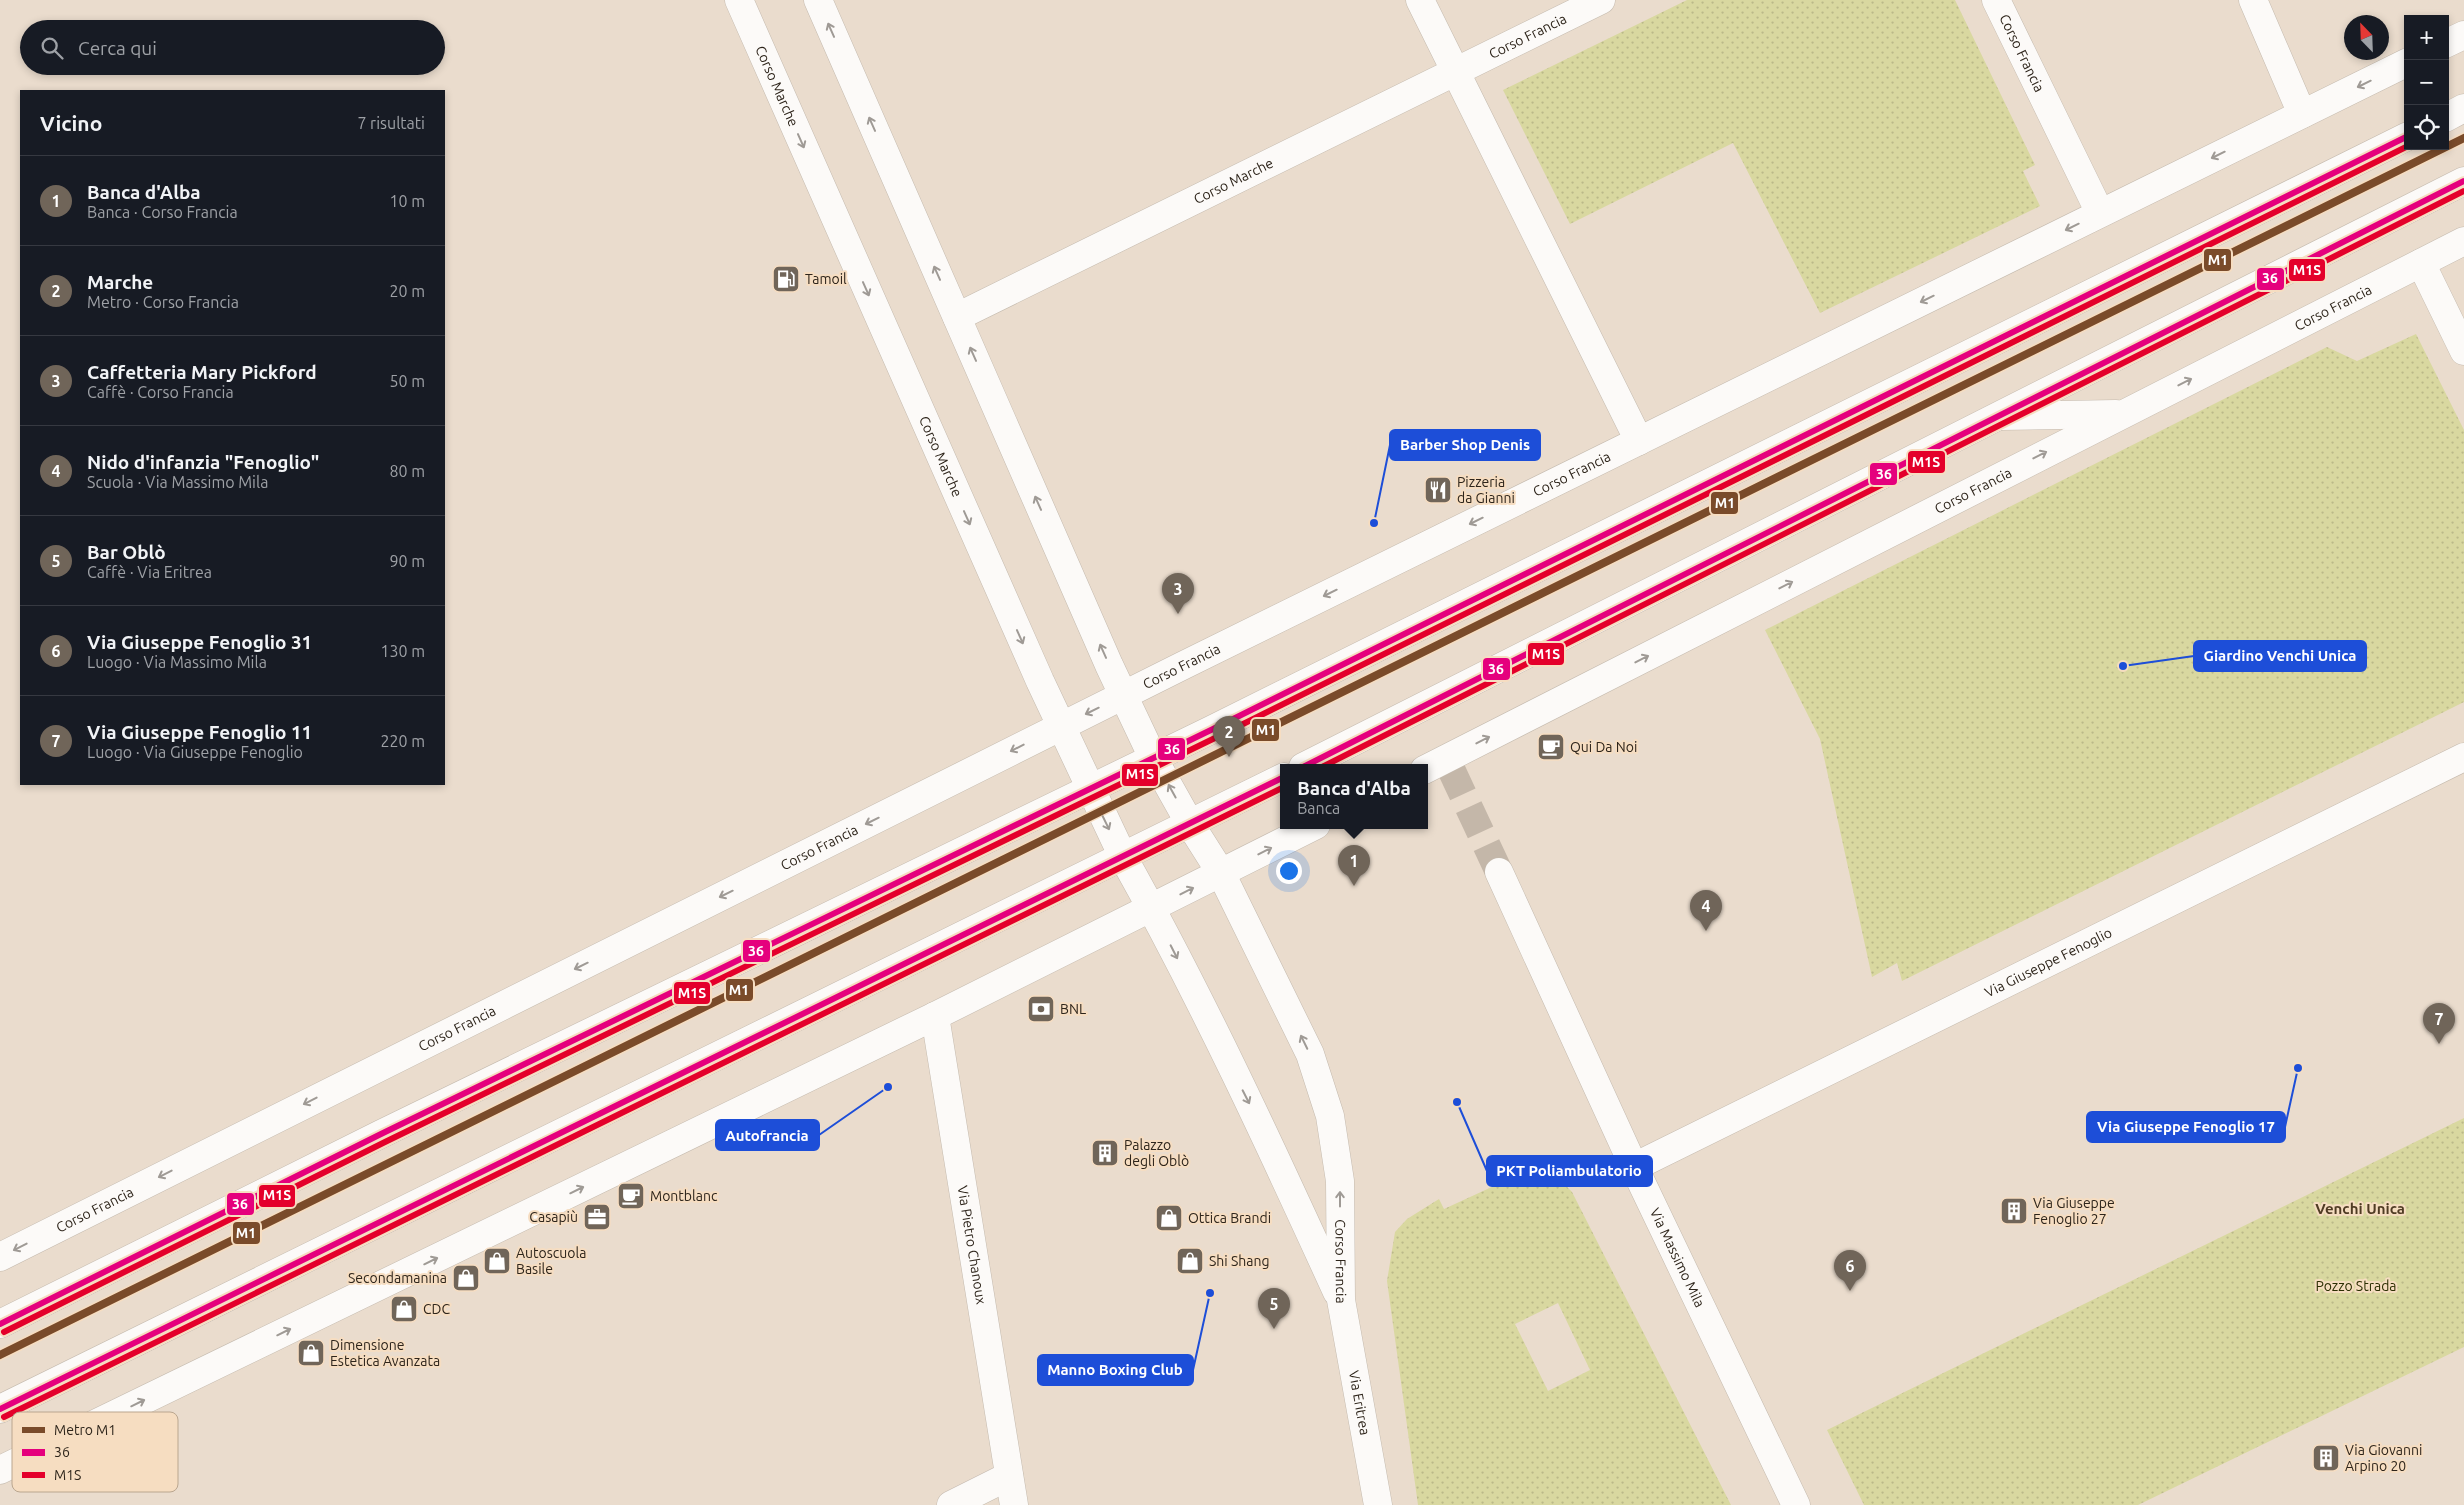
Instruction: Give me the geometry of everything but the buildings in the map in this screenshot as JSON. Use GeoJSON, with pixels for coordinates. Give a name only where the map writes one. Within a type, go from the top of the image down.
{"type":"FeatureCollection","features":[{"type":"Feature","properties":{"kind":"street","name":"Corso Marche"},"geometry":{"type":"LineString","coordinates":[[739,0],[1089,790],[1123,857],[1152,908]]}},
{"type":"Feature","properties":{"kind":"street"},"geometry":{"type":"LineString","coordinates":[[818,0],[1124,696],[1153,758],[1190,824],[1221,873]]}},
{"type":"Feature","properties":{"kind":"street"},"geometry":{"type":"LineString","coordinates":[[1420,0],[1639,441]]}},
{"type":"Feature","properties":{"kind":"street","name":"Corso Francia"},"geometry":{"type":"LineString","coordinates":[[1455,72],[1601,0]]}},
{"type":"Feature","properties":{"kind":"street","name":"Corso Francia"},"geometry":{"type":"LineString","coordinates":[[1996,0],[2100,213]]}},
{"type":"Feature","properties":{"kind":"street"},"geometry":{"type":"LineString","coordinates":[[2254,0],[2302,114]]}},
{"type":"Feature","properties":{"kind":"street"},"geometry":{"type":"LineString","coordinates":[[2449,42],[2464,35]]}},
{"type":"Feature","properties":{"kind":"street","name":"Corso Francia"},"geometry":{"type":"LineString","coordinates":[[0,1257],[1061,726],[2404,64]]}},
{"type":"Feature","properties":{"kind":"street","name":"Corso Marche"},"geometry":{"type":"LineString","coordinates":[[957,317],[1455,72]]}},
{"type":"Feature","properties":{"kind":"street"},"geometry":{"type":"LineString","coordinates":[[2449,116],[2464,108]]}},
{"type":"Feature","properties":{"kind":"street"},"geometry":{"type":"LineString","coordinates":[[0,1324],[381,1134],[1089,790],[2404,138]]}},
{"type":"Feature","properties":{"kind":"street","name":"Corso Francia"},"geometry":{"type":"LineString","coordinates":[[1309,764],[2464,181]]}},
{"type":"Feature","properties":{"kind":"street","name":"Corso Francia"},"geometry":{"type":"LineString","coordinates":[[1441,765],[2121,414],[2464,241]]}},
{"type":"Feature","properties":{"kind":"street"},"geometry":{"type":"LineString","coordinates":[[2421,263],[2464,351]]}},
{"type":"Feature","properties":{"kind":"street","name":"Corso Francia"},"geometry":{"type":"LineString","coordinates":[[2000,416],[2121,414]]}},
{"type":"Feature","properties":{"kind":"street","name":"Via Giuseppe Fenoglio"},"geometry":{"type":"LineString","coordinates":[[1634,1167],[2464,757]]}},
{"type":"Feature","properties":{"kind":"street"},"geometry":{"type":"LineString","coordinates":[[0,1409],[1280,779]]}},
{"type":"Feature","properties":{"kind":"street"},"geometry":{"type":"LineString","coordinates":[[119,1412],[935,1016],[1308,829]]}},
{"type":"Feature","properties":{"kind":"street","name":"Via Massimo Mila"},"geometry":{"type":"LineString","coordinates":[[1499,872],[1634,1167],[1796,1505]]}},
{"type":"Feature","properties":{"kind":"street","name":"Corso Francia"},"geometry":{"type":"LineString","coordinates":[[1221,873],[1310,1054],[1330,1116],[1340,1181],[1341,1300]]}},
{"type":"Feature","properties":{"kind":"street","name":"Corso Francia"},"geometry":{"type":"LineString","coordinates":[[1152,908],[1260,1124],[1341,1300]]}},
{"type":"Feature","properties":{"kind":"street","name":"Via Pietro Chanoux"},"geometry":{"type":"LineString","coordinates":[[935,1016],[1014,1505]]}},
{"type":"Feature","properties":{"kind":"street","name":"Via Eritrea"},"geometry":{"type":"LineString","coordinates":[[1341,1300],[1378,1505]]}},
{"type":"Feature","properties":{"kind":"street"},"geometry":{"type":"LineString","coordinates":[[0,1470],[12,1464]]}},
{"type":"Feature","properties":{"kind":"street"},"geometry":{"type":"LineString","coordinates":[[951,1505],[1009,1476]]}},
{"type":"Feature","properties":{"kind":"green space"},"geometry":{"type":"Polygon","coordinates":[[[1687,0],[1955,0],[2035,165],[2023,171],[2040,206],[1820,313],[1733,143],[1570,224],[1503,90],[1687,0]]]}},
{"type":"Feature","properties":{"kind":"green space"},"geometry":{"type":"Polygon","coordinates":[[[2416,334],[2464,430],[2464,702],[1902,981],[1897,963],[1872,977],[1820,739],[1765,630],[2327,347],[2357,361],[2416,334]]]}},
{"type":"Feature","properties":{"kind":"green space","name":"Pozzo Strada"},"geometry":{"type":"Polygon","coordinates":[[[2464,1118],[2464,1347],[2138,1505],[1864,1505],[1827,1430],[2464,1118]]]}},
{"type":"Feature","properties":{"kind":"green space"},"geometry":{"type":"Polygon","coordinates":[[[1544,1163],[1572,1192],[1731,1505],[1418,1505],[1387,1281],[1395,1232],[1407,1219],[1439,1199],[1444,1209],[1544,1163]],[[1558,1303],[1515,1324],[1548,1391],[1590,1370],[1558,1303]]]}},
{"type":"Feature","properties":{"kind":"tunnel"},"geometry":{"type":"LineString","coordinates":[[1451,769],[1499,872]]}},
{"type":"Feature","properties":{"kind":"metro line","name":"M1"},"geometry":{"type":"LineString","coordinates":[[0,1355],[2464,138]]}},
{"type":"Feature","properties":{"kind":"transit line","name":"36"},"geometry":{"type":"LineString","coordinates":[[0,1324],[381,1134],[1213,729],[2404,138]]}},
{"type":"Feature","properties":{"kind":"transit line","name":"M1S"},"geometry":{"type":"LineString","coordinates":[[4,1332],[385,1142],[1217,737],[2404,148]]}},
{"type":"Feature","properties":{"kind":"transit line","name":"36"},"geometry":{"type":"LineString","coordinates":[[1309,764],[2464,181]]}},
{"type":"Feature","properties":{"kind":"transit line","name":"M1S"},"geometry":{"type":"LineString","coordinates":[[1328,764],[2464,191]]}},
{"type":"Feature","properties":{"kind":"transit line","name":"36"},"geometry":{"type":"LineString","coordinates":[[0,1409],[1280,779]]}},
{"type":"Feature","properties":{"kind":"transit line","name":"M1S"},"geometry":{"type":"LineString","coordinates":[[14,1412],[1280,789]]}},
{"type":"Feature","properties":{"kind":"transit line","name":"M1S"},"geometry":{"type":"LineString","coordinates":[[4,1417],[12,1413]]}},
{"type":"Feature","properties":{"kind":"place","name":"Tamoil"},"geometry":{"type":"Point","coordinates":[786,279]}},
{"type":"Feature","properties":{"kind":"place","name":"Pizzeria da Gianni"},"geometry":{"type":"Point","coordinates":[1438,490]}},
{"type":"Feature","properties":{"kind":"place","name":"Barber Shop Denis"},"geometry":{"type":"Point","coordinates":[1374,523]}},
{"type":"Feature","properties":{"kind":"place","name":"Caffetteria Mary Pickford"},"geometry":{"type":"Point","coordinates":[1178,614]}},
{"type":"Feature","properties":{"kind":"place","name":"Giardino Venchi Unica"},"geometry":{"type":"Point","coordinates":[2123,666]}},
{"type":"Feature","properties":{"kind":"place","name":"Qui Da Noi"},"geometry":{"type":"Point","coordinates":[1551,747]}},
{"type":"Feature","properties":{"kind":"place","name":"Marche"},"geometry":{"type":"Point","coordinates":[1229,757]}},
{"type":"Feature","properties":{"kind":"place","name":"Banca d'Alba"},"geometry":{"type":"Point","coordinates":[1354,886]}},
{"type":"Feature","properties":{"kind":"place","name":"Nido d'infanzia \"Fenoglio\""},"geometry":{"type":"Point","coordinates":[1706,931]}},
{"type":"Feature","properties":{"kind":"place","name":"BNL"},"geometry":{"type":"Point","coordinates":[1041,1009]}},
{"type":"Feature","properties":{"kind":"place","name":"Via Giuseppe Fenoglio 11"},"geometry":{"type":"Point","coordinates":[2439,1044]}},
{"type":"Feature","properties":{"kind":"place","name":"Via Giuseppe Fenoglio 17"},"geometry":{"type":"Point","coordinates":[2298,1068]}},
{"type":"Feature","properties":{"kind":"place","name":"Autofrancia"},"geometry":{"type":"Point","coordinates":[888,1087]}},
{"type":"Feature","properties":{"kind":"place","name":"PKT Poliambulatorio"},"geometry":{"type":"Point","coordinates":[1457,1102]}},
{"type":"Feature","properties":{"kind":"place","name":"Palazzo degli Oblò"},"geometry":{"type":"Point","coordinates":[1105,1153]}},
{"type":"Feature","properties":{"kind":"place","name":"Montblanc"},"geometry":{"type":"Point","coordinates":[631,1196]}},
{"type":"Feature","properties":{"kind":"place","name":"Via Giuseppe Fenoglio 27"},"geometry":{"type":"Point","coordinates":[2014,1211]}},
{"type":"Feature","properties":{"kind":"place","name":"Casapiù"},"geometry":{"type":"Point","coordinates":[597,1217]}},
{"type":"Feature","properties":{"kind":"place","name":"Ottica Brandi"},"geometry":{"type":"Point","coordinates":[1169,1218]}},
{"type":"Feature","properties":{"kind":"place","name":"Autoscuola Basile"},"geometry":{"type":"Point","coordinates":[497,1261]}},
{"type":"Feature","properties":{"kind":"place","name":"Shi Shang"},"geometry":{"type":"Point","coordinates":[1190,1261]}},
{"type":"Feature","properties":{"kind":"place","name":"Secondamanina"},"geometry":{"type":"Point","coordinates":[466,1278]}},
{"type":"Feature","properties":{"kind":"place","name":"Via Giuseppe Fenoglio 31"},"geometry":{"type":"Point","coordinates":[1850,1291]}},
{"type":"Feature","properties":{"kind":"place","name":"Manno Boxing Club"},"geometry":{"type":"Point","coordinates":[1210,1293]}},
{"type":"Feature","properties":{"kind":"place","name":"CDC"},"geometry":{"type":"Point","coordinates":[404,1309]}},
{"type":"Feature","properties":{"kind":"place","name":"Bar Oblò"},"geometry":{"type":"Point","coordinates":[1274,1329]}},
{"type":"Feature","properties":{"kind":"place","name":"Dimensione Estetica Avanzata"},"geometry":{"type":"Point","coordinates":[311,1353]}},
{"type":"Feature","properties":{"kind":"place","name":"Via Giovanni Arpino 20"},"geometry":{"type":"Point","coordinates":[2326,1458]}},
{"type":"Feature","properties":{"kind":"district","name":"Venchi Unica"},"geometry":{"type":"Point","coordinates":[2360,1208]}}]}
